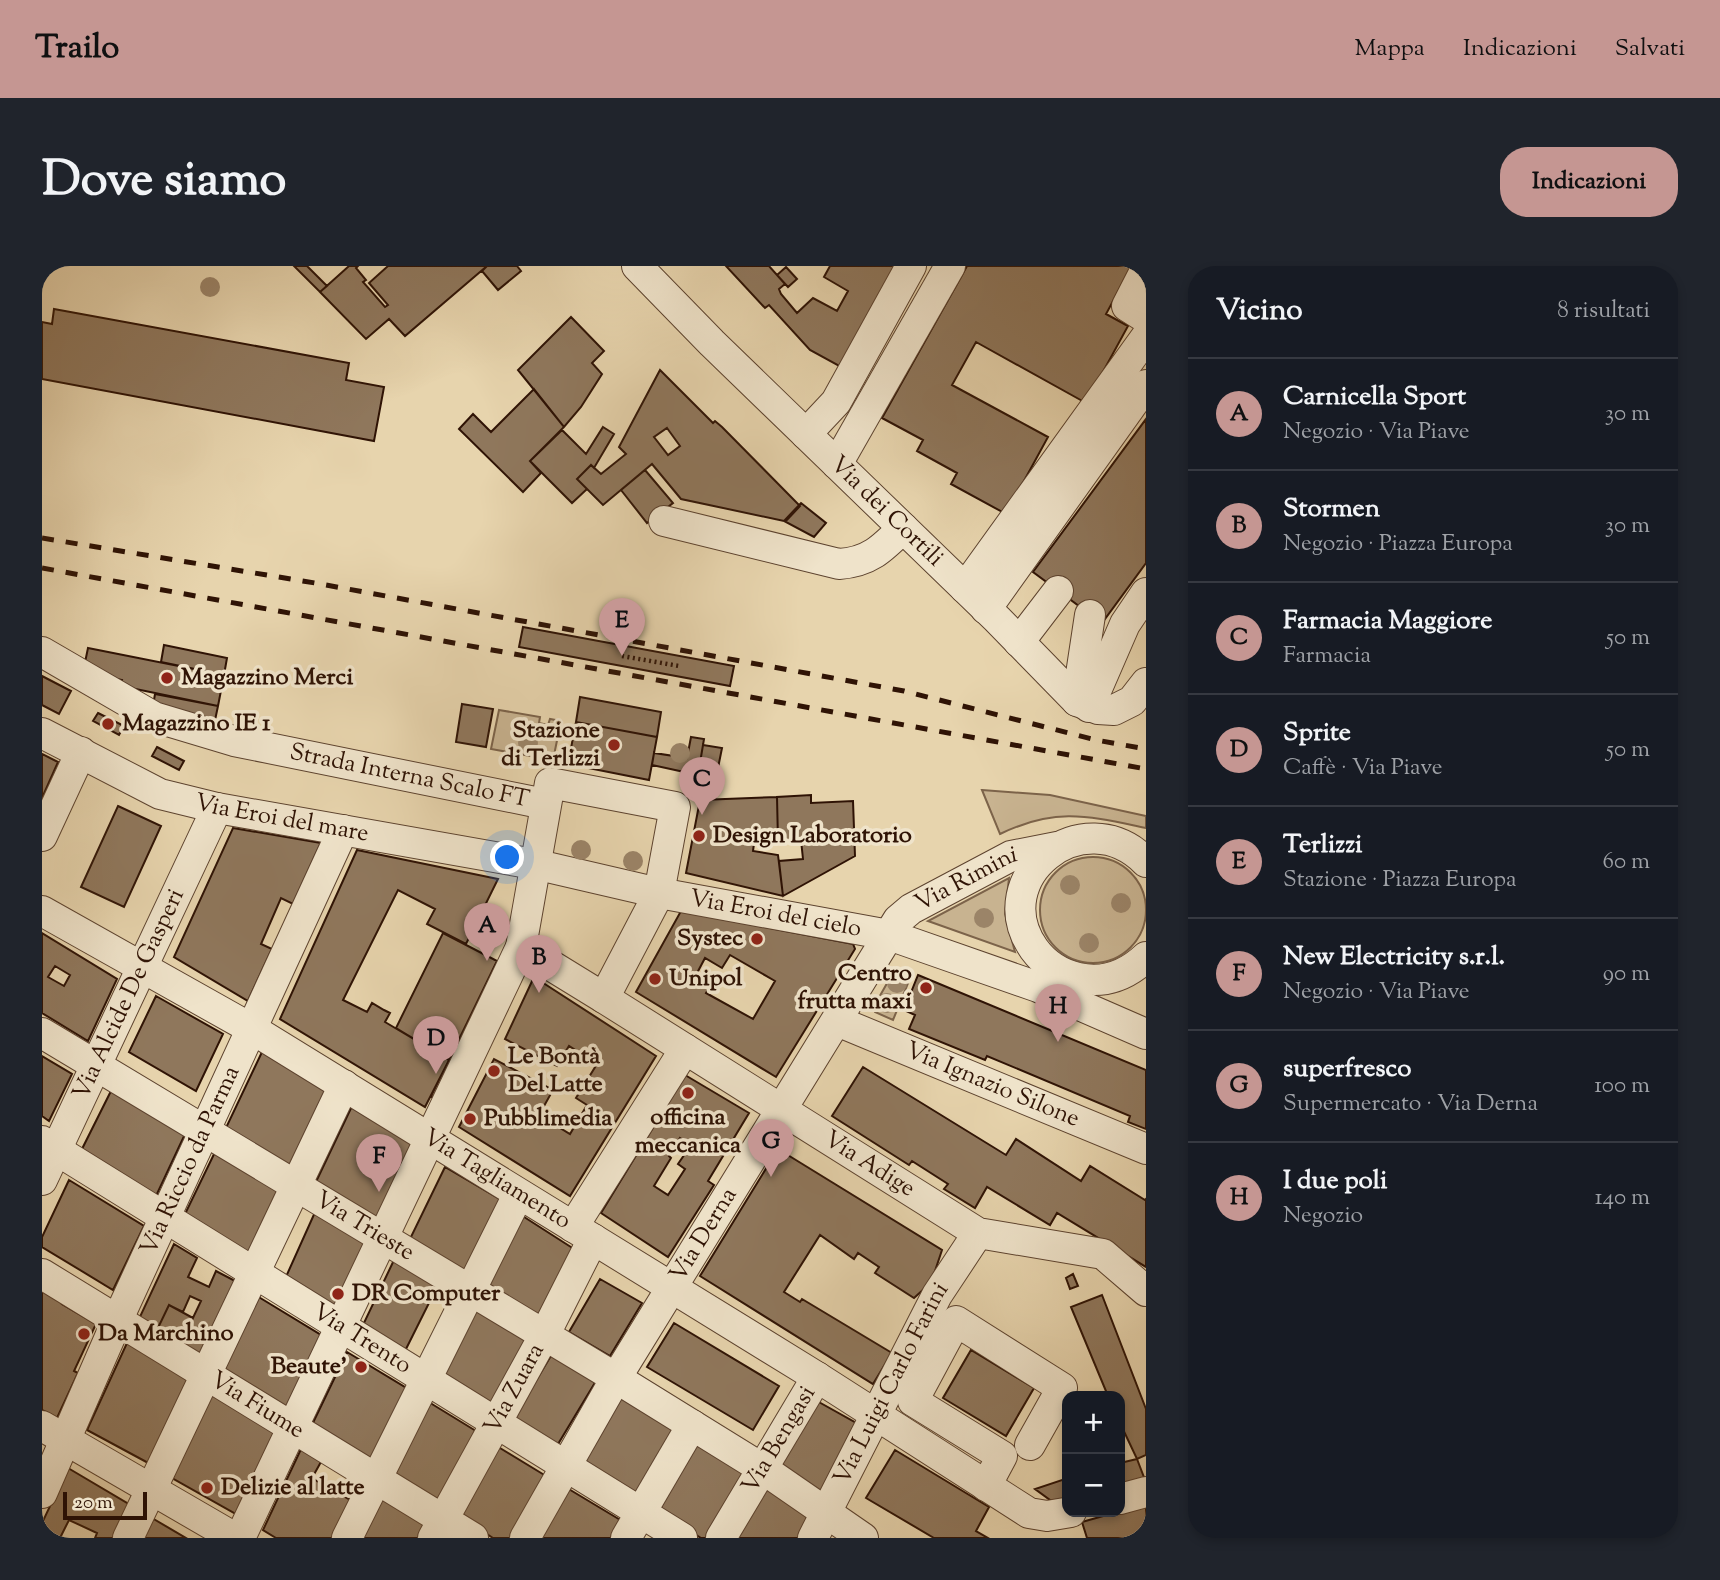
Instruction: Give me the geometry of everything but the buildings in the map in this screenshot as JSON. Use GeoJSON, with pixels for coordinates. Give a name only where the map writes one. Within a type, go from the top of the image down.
{"type":"FeatureCollection","features":[{"type":"Feature","properties":{"kind":"street","name":"Via dei Cortili"},"geometry":{"type":"LineString","coordinates":[[638,266],[712,344],[1083,704]]}},
{"type":"Feature","properties":{"kind":"street"},"geometry":{"type":"LineString","coordinates":[[806,434],[836,402],[911,266]]}},
{"type":"Feature","properties":{"kind":"street"},"geometry":{"type":"LineString","coordinates":[[837,464],[950,266]]}},
{"type":"Feature","properties":{"kind":"street"},"geometry":{"type":"LineString","coordinates":[[1146,269],[1127,306],[1146,318]]}},
{"type":"Feature","properties":{"kind":"street"},"geometry":{"type":"LineString","coordinates":[[965,589],[1146,337]]}},
{"type":"Feature","properties":{"kind":"street"},"geometry":{"type":"LineString","coordinates":[[986,609],[1146,385]]}},
{"type":"Feature","properties":{"kind":"street"},"geometry":{"type":"LineString","coordinates":[[664,521],[839,564],[860,563],[903,528]]}},
{"type":"Feature","properties":{"kind":"street"},"geometry":{"type":"LineString","coordinates":[[1019,642],[1058,591]]}},
{"type":"Feature","properties":{"kind":"street"},"geometry":{"type":"LineString","coordinates":[[1083,704],[1125,624],[1146,593]]}},
{"type":"Feature","properties":{"kind":"street"},"geometry":{"type":"LineString","coordinates":[[1083,704],[1090,615]]}},
{"type":"Feature","properties":{"kind":"street","name":"Strada Interna Scalo FT"},"geometry":{"type":"LineString","coordinates":[[42,652],[154,717],[234,741],[463,779],[545,804]]}},
{"type":"Feature","properties":{"kind":"street"},"geometry":{"type":"LineString","coordinates":[[1083,704],[1107,711],[1121,707],[1132,701],[1146,683]]}},
{"type":"Feature","properties":{"kind":"street","name":"Via Eroi del mare"},"geometry":{"type":"LineString","coordinates":[[42,733],[160,794],[217,808],[534,864],[660,893]]}},
{"type":"Feature","properties":{"kind":"street"},"geometry":{"type":"LineString","coordinates":[[42,836],[81,752]]}},
{"type":"Feature","properties":{"kind":"street"},"geometry":{"type":"LineString","coordinates":[[54,1433],[238,1538],[521,947],[550,783],[675,807],[660,893],[604,998]]}},
{"type":"Feature","properties":{"kind":"street","name":"Via Alcide De Gasperi"},"geometry":{"type":"LineString","coordinates":[[42,1180],[49,1145],[95,1064],[217,808]]}},
{"type":"Feature","properties":{"kind":"street","name":"Via Riccio da Parma"},"geometry":{"type":"LineString","coordinates":[[42,1493],[54,1433],[117,1321],[343,830]]}},
{"type":"Feature","properties":{"kind":"street","name":"Via Rimini"},"geometry":{"type":"LineString","coordinates":[[889,935],[903,914],[1011,856],[1057,847],[1080,839],[1104,839],[1127,846],[1146,862]]}},
{"type":"Feature","properties":{"kind":"street"},"geometry":{"type":"LineString","coordinates":[[1057,847],[1039,862],[1027,881],[1022,902],[1023,924],[1031,945],[1045,962],[1074,978]]}},
{"type":"Feature","properties":{"kind":"street","name":"Via Eroi del cielo"},"geometry":{"type":"LineString","coordinates":[[660,893],[889,935],[1038,987],[1146,1034]]}},
{"type":"Feature","properties":{"kind":"street","name":"Via Tagliamento"},"geometry":{"type":"LineString","coordinates":[[42,911],[252,1029],[344,1085],[518,1195],[817,1377],[1029,1513],[1047,1516],[1062,1514]]}},
{"type":"Feature","properties":{"kind":"street","name":"Via Derna"},"geometry":{"type":"LineString","coordinates":[[525,1538],[616,1378],[889,935]]}},
{"type":"Feature","properties":{"kind":"street","name":"Via Adige"},"geometry":{"type":"LineString","coordinates":[[521,947],[978,1233],[1103,1254],[1146,1291]]}},
{"type":"Feature","properties":{"kind":"street"},"geometry":{"type":"LineString","coordinates":[[1038,987],[1074,978],[1097,980],[1119,976],[1146,957]]}},
{"type":"Feature","properties":{"kind":"street","name":"Via Ignazio Silone"},"geometry":{"type":"LineString","coordinates":[[837,1021],[1146,1149]]}},
{"type":"Feature","properties":{"kind":"street","name":"Via Trieste"},"geometry":{"type":"LineString","coordinates":[[42,1033],[545,1334],[763,1469],[863,1538]]}},
{"type":"Feature","properties":{"kind":"street","name":"Via Zuara"},"geometry":{"type":"LineString","coordinates":[[438,1529],[545,1334],[583,1233],[685,1048]]}},
{"type":"Feature","properties":{"kind":"street"},"geometry":{"type":"LineString","coordinates":[[128,1538],[344,1085]]}},
{"type":"Feature","properties":{"kind":"street","name":"Via Trento"},"geometry":{"type":"LineString","coordinates":[[49,1145],[682,1538]]}},
{"type":"Feature","properties":{"kind":"street"},"geometry":{"type":"LineString","coordinates":[[346,1538],[518,1195]]}},
{"type":"Feature","properties":{"kind":"street","name":"Via Luigi Carlo Farini"},"geometry":{"type":"LineString","coordinates":[[813,1538],[937,1295],[978,1233]]}},
{"type":"Feature","properties":{"kind":"street","name":"Via Fiume"},"geometry":{"type":"LineString","coordinates":[[42,1275],[376,1479],[438,1529],[473,1538]]}},
{"type":"Feature","properties":{"kind":"street"},"geometry":{"type":"LineString","coordinates":[[986,1486],[1002,1456],[913,1401],[956,1321],[1062,1388],[1030,1445]]}},
{"type":"Feature","properties":{"kind":"street","name":"Via Bengasi"},"geometry":{"type":"LineString","coordinates":[[721,1538],[817,1377]]}},
{"type":"Feature","properties":{"kind":"street"},"geometry":{"type":"LineString","coordinates":[[626,1538],[692,1425]]}},
{"type":"Feature","properties":{"kind":"street"},"geometry":{"type":"LineString","coordinates":[[1125,1498],[1146,1492]]}},
{"type":"Feature","properties":{"kind":"path"},"geometry":{"type":"LineString","coordinates":[[622,656],[679,666]]}},
{"type":"Feature","properties":{"kind":"shaded area"},"geometry":{"type":"Polygon","coordinates":[[[499,710],[540,717],[539,723],[548,725],[550,719],[561,721],[553,760],[491,749],[499,710]]]}},
{"type":"Feature","properties":{"kind":"shaded area"},"geometry":{"type":"Polygon","coordinates":[[[982,790],[1050,795],[1146,816],[1146,828],[1072,816],[1038,820],[1000,834],[982,790]]]}},
{"type":"Feature","properties":{"kind":"shaded area"},"geometry":{"type":"Polygon","coordinates":[[[1093,857],[1113,861],[1130,873],[1142,890],[1146,910],[1142,930],[1130,947],[1113,959],[1093,963],[1073,959],[1056,947],[1044,930],[1040,910],[1044,890],[1056,873],[1073,861],[1093,857]]]}},
{"type":"Feature","properties":{"kind":"shaded area"},"geometry":{"type":"Polygon","coordinates":[[[1009,878],[1005,914],[1015,952],[928,921],[1009,878]]]}},
{"type":"Feature","properties":{"kind":"shaded area"},"geometry":{"type":"Polygon","coordinates":[[[894,971],[911,976],[893,1020],[875,1012],[873,1008],[894,971]]]}},
{"type":"Feature","properties":{"kind":"railway"},"geometry":{"type":"LineString","coordinates":[[42,538],[315,583],[904,691],[1096,740],[1146,749]]}},
{"type":"Feature","properties":{"kind":"railway"},"geometry":{"type":"LineString","coordinates":[[42,568],[1146,769]]}},
{"type":"Feature","properties":{"kind":"place","name":"Terlizzi"},"geometry":{"type":"Point","coordinates":[622,656]}},
{"type":"Feature","properties":{"kind":"place","name":"Magazzino Merci"},"geometry":{"type":"Point","coordinates":[167,678]}},
{"type":"Feature","properties":{"kind":"place","name":"Magazzino IE 1"},"geometry":{"type":"Point","coordinates":[108,724]}},
{"type":"Feature","properties":{"kind":"place","name":"Stazione di Terlizzi"},"geometry":{"type":"Point","coordinates":[614,745]}},
{"type":"Feature","properties":{"kind":"place","name":"Farmacia Maggiore"},"geometry":{"type":"Point","coordinates":[702,815]}},
{"type":"Feature","properties":{"kind":"place","name":"Design Laboratorio"},"geometry":{"type":"Point","coordinates":[699,836]}},
{"type":"Feature","properties":{"kind":"place","name":"Systec"},"geometry":{"type":"Point","coordinates":[757,939]}},
{"type":"Feature","properties":{"kind":"place","name":"Carnicella Sport"},"geometry":{"type":"Point","coordinates":[487,961]}},
{"type":"Feature","properties":{"kind":"place","name":"Unipol"},"geometry":{"type":"Point","coordinates":[655,979]}},
{"type":"Feature","properties":{"kind":"place","name":"Centro frutta maxi"},"geometry":{"type":"Point","coordinates":[926,988]}},
{"type":"Feature","properties":{"kind":"place","name":"Stormen"},"geometry":{"type":"Point","coordinates":[539,993]}},
{"type":"Feature","properties":{"kind":"place","name":"I due poli"},"geometry":{"type":"Point","coordinates":[1058,1042]}},
{"type":"Feature","properties":{"kind":"place","name":"Le Bontà Del Latte"},"geometry":{"type":"Point","coordinates":[494,1071]}},
{"type":"Feature","properties":{"kind":"place","name":"Sprite"},"geometry":{"type":"Point","coordinates":[436,1074]}},
{"type":"Feature","properties":{"kind":"place","name":"officina meccanica"},"geometry":{"type":"Point","coordinates":[688,1093]}},
{"type":"Feature","properties":{"kind":"place","name":"Pubblimedia"},"geometry":{"type":"Point","coordinates":[470,1119]}},
{"type":"Feature","properties":{"kind":"place","name":"superfresco"},"geometry":{"type":"Point","coordinates":[771,1177]}},
{"type":"Feature","properties":{"kind":"place","name":"New Electricity s.r.l."},"geometry":{"type":"Point","coordinates":[379,1192]}},
{"type":"Feature","properties":{"kind":"place","name":"DR Computer"},"geometry":{"type":"Point","coordinates":[338,1294]}},
{"type":"Feature","properties":{"kind":"place","name":"Da Marchino"},"geometry":{"type":"Point","coordinates":[84,1334]}},
{"type":"Feature","properties":{"kind":"place","name":"Beaute'"},"geometry":{"type":"Point","coordinates":[361,1367]}},
{"type":"Feature","properties":{"kind":"place","name":"Delizie al latte"},"geometry":{"type":"Point","coordinates":[207,1488]}}]}
